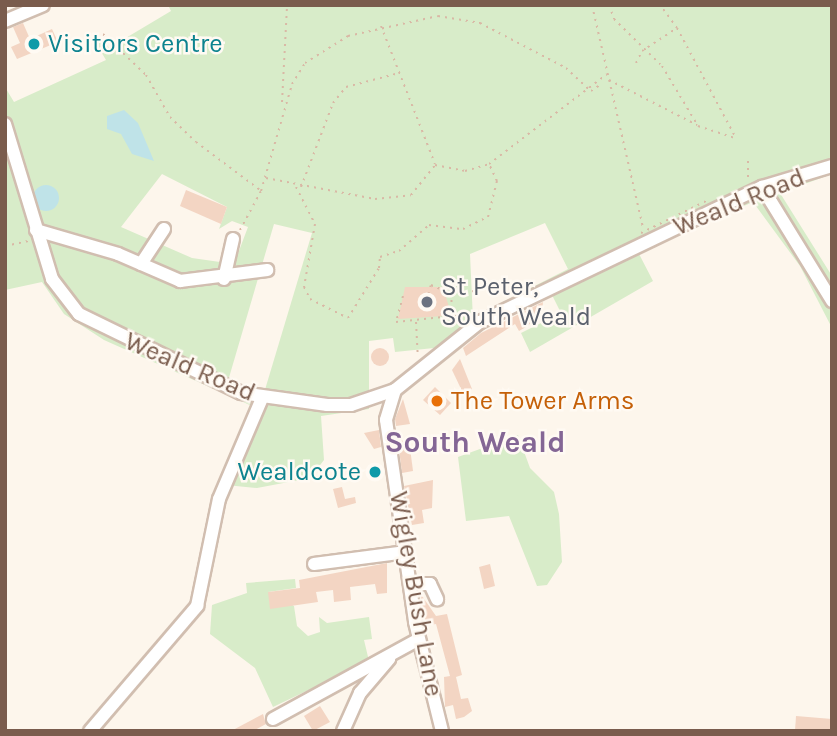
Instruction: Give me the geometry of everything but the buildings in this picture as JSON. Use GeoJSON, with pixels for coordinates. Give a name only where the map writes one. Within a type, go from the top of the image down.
{"type":"FeatureCollection","features":[{"type":"Feature","properties":{"kind":"street"},"geometry":{"type":"LineString","coordinates":[[5,21],[43,5]]}},
{"type":"Feature","properties":{"kind":"street","name":"Weald Road"},"geometry":{"type":"LineString","coordinates":[[5,124],[52,279],[79,314],[124,341],[262,398],[327,405],[364,401],[395,390],[480,322],[645,236],[762,187],[832,166]]}},
{"type":"Feature","properties":{"kind":"street"},"geometry":{"type":"LineString","coordinates":[[762,187],[832,302]]}},
{"type":"Feature","properties":{"kind":"street"},"geometry":{"type":"LineString","coordinates":[[141,264],[164,229]]}},
{"type":"Feature","properties":{"kind":"street"},"geometry":{"type":"LineString","coordinates":[[37,234],[141,264],[180,281],[224,279],[267,270]]}},
{"type":"Feature","properties":{"kind":"street"},"geometry":{"type":"LineString","coordinates":[[224,279],[233,239]]}},
{"type":"Feature","properties":{"kind":"street","name":"Wigley Bush Lane"},"geometry":{"type":"LineString","coordinates":[[395,390],[386,414],[419,639],[442,731]]}},
{"type":"Feature","properties":{"kind":"street"},"geometry":{"type":"LineString","coordinates":[[90,731],[197,606],[219,499],[262,398]]}},
{"type":"Feature","properties":{"kind":"street"},"geometry":{"type":"LineString","coordinates":[[364,401],[386,414]]}},
{"type":"Feature","properties":{"kind":"street"},"geometry":{"type":"LineString","coordinates":[[314,564],[406,552]]}},
{"type":"Feature","properties":{"kind":"street"},"geometry":{"type":"LineString","coordinates":[[410,584],[430,584],[437,598]]}},
{"type":"Feature","properties":{"kind":"street"},"geometry":{"type":"LineString","coordinates":[[273,719],[419,639]]}},
{"type":"Feature","properties":{"kind":"street"},"geometry":{"type":"LineString","coordinates":[[343,731],[360,693],[397,652]]}},
{"type":"Feature","properties":{"kind":"path"},"geometry":{"type":"LineString","coordinates":[[233,239],[261,191],[265,178],[282,103],[287,5]]}},
{"type":"Feature","properties":{"kind":"path"},"geometry":{"type":"LineString","coordinates":[[592,5],[645,236],[713,198]]}},
{"type":"Feature","properties":{"kind":"path"},"geometry":{"type":"LineString","coordinates":[[609,5],[642,51],[662,66],[698,125]]}},
{"type":"Feature","properties":{"kind":"path"},"geometry":{"type":"LineString","coordinates":[[608,80],[698,125],[736,138],[677,28],[660,5]]}},
{"type":"Feature","properties":{"kind":"path"},"geometry":{"type":"LineString","coordinates":[[282,103],[305,62],[348,36],[382,26],[438,16],[480,23],[566,68],[589,89]]}},
{"type":"Feature","properties":{"kind":"path"},"geometry":{"type":"LineString","coordinates":[[382,26],[435,165]]}},
{"type":"Feature","properties":{"kind":"path"},"geometry":{"type":"LineString","coordinates":[[636,63],[642,51],[677,28]]}},
{"type":"Feature","properties":{"kind":"path"},"geometry":{"type":"LineString","coordinates":[[103,34],[146,75],[170,117],[196,142],[261,191]]}},
{"type":"Feature","properties":{"kind":"path"},"geometry":{"type":"LineString","coordinates":[[301,188],[333,103],[346,87],[399,73]]}},
{"type":"Feature","properties":{"kind":"path"},"geometry":{"type":"LineString","coordinates":[[435,165],[465,171],[489,164],[607,74]]}},
{"type":"Feature","properties":{"kind":"path"},"geometry":{"type":"LineString","coordinates":[[589,89],[600,85]]}},
{"type":"Feature","properties":{"kind":"path"},"geometry":{"type":"LineString","coordinates":[[736,187],[748,182],[748,161]]}},
{"type":"Feature","properties":{"kind":"path"},"geometry":{"type":"LineString","coordinates":[[296,187],[315,224],[304,286],[310,299],[348,318],[380,268],[380,257],[399,251],[429,225],[463,229],[488,217],[497,181],[489,164]]}},
{"type":"Feature","properties":{"kind":"path"},"geometry":{"type":"LineString","coordinates":[[265,178],[301,188],[376,199],[411,195],[435,165]]}},
{"type":"Feature","properties":{"kind":"path"},"geometry":{"type":"LineString","coordinates":[[5,246],[37,234]]}},
{"type":"Feature","properties":{"kind":"path"},"geometry":{"type":"LineString","coordinates":[[428,294],[438,285],[451,293],[475,291]]}},
{"type":"Feature","properties":{"kind":"path"},"geometry":{"type":"LineString","coordinates":[[451,293],[452,316]]}},
{"type":"Feature","properties":{"kind":"path"},"geometry":{"type":"LineString","coordinates":[[404,296],[396,322],[416,323],[471,315]]}},
{"type":"Feature","properties":{"kind":"path"},"geometry":{"type":"LineString","coordinates":[[416,323],[420,369]]}},
{"type":"Feature","properties":{"kind":"green space"},"geometry":{"type":"Polygon","coordinates":[[[168,5],[832,5],[832,174],[780,193],[832,276],[832,328],[800,266],[753,202],[638,252],[653,281],[530,352],[521,333],[561,313],[549,289],[499,312],[501,303],[568,269],[545,223],[470,254],[473,320],[434,348],[395,352],[393,338],[369,341],[369,409],[321,416],[324,460],[310,478],[257,488],[226,485],[252,406],[104,340],[64,314],[42,282],[5,290],[5,87],[14,102],[106,60],[97,45],[102,37],[109,48],[171,11],[168,5]],[[162,174],[121,227],[192,258],[234,264],[248,227],[232,221],[219,229],[227,207],[162,174]],[[274,224],[228,381],[264,393],[312,233],[274,224]]]}},
{"type":"Feature","properties":{"kind":"green space"},"geometry":{"type":"Polygon","coordinates":[[[518,435],[530,468],[554,492],[559,514],[562,562],[547,585],[537,586],[509,516],[466,521],[458,457],[518,435]]]}},
{"type":"Feature","properties":{"kind":"green space"},"geometry":{"type":"Polygon","coordinates":[[[295,579],[296,588],[268,592],[294,606],[297,626],[308,636],[320,632],[319,617],[327,623],[369,617],[372,639],[364,640],[369,661],[273,707],[255,668],[210,634],[212,605],[247,593],[246,583],[295,579]]]}},
{"type":"Feature","properties":{"kind":"water"},"geometry":{"type":"Polygon","coordinates":[[[124,110],[138,123],[154,161],[132,154],[121,134],[107,129],[107,116],[124,110]]]}},
{"type":"Feature","properties":{"kind":"water"},"geometry":{"type":"Polygon","coordinates":[[[46,185],[55,189],[59,198],[55,207],[46,211],[37,207],[33,198],[37,189],[46,185]]]}},
{"type":"Feature","properties":{"kind":"place","name":"Visitors Centre"},"geometry":{"type":"Point","coordinates":[34,44]}},
{"type":"Feature","properties":{"kind":"place","name":"St Peter, South Weald"},"geometry":{"type":"Point","coordinates":[427,302]}},
{"type":"Feature","properties":{"kind":"place","name":"The Tower Arms"},"geometry":{"type":"Point","coordinates":[437,401]}},
{"type":"Feature","properties":{"kind":"place","name":"Wealdcote"},"geometry":{"type":"Point","coordinates":[375,472]}},
{"type":"Feature","properties":{"kind":"district","name":"South Weald"},"geometry":{"type":"Point","coordinates":[475,442]}}]}
